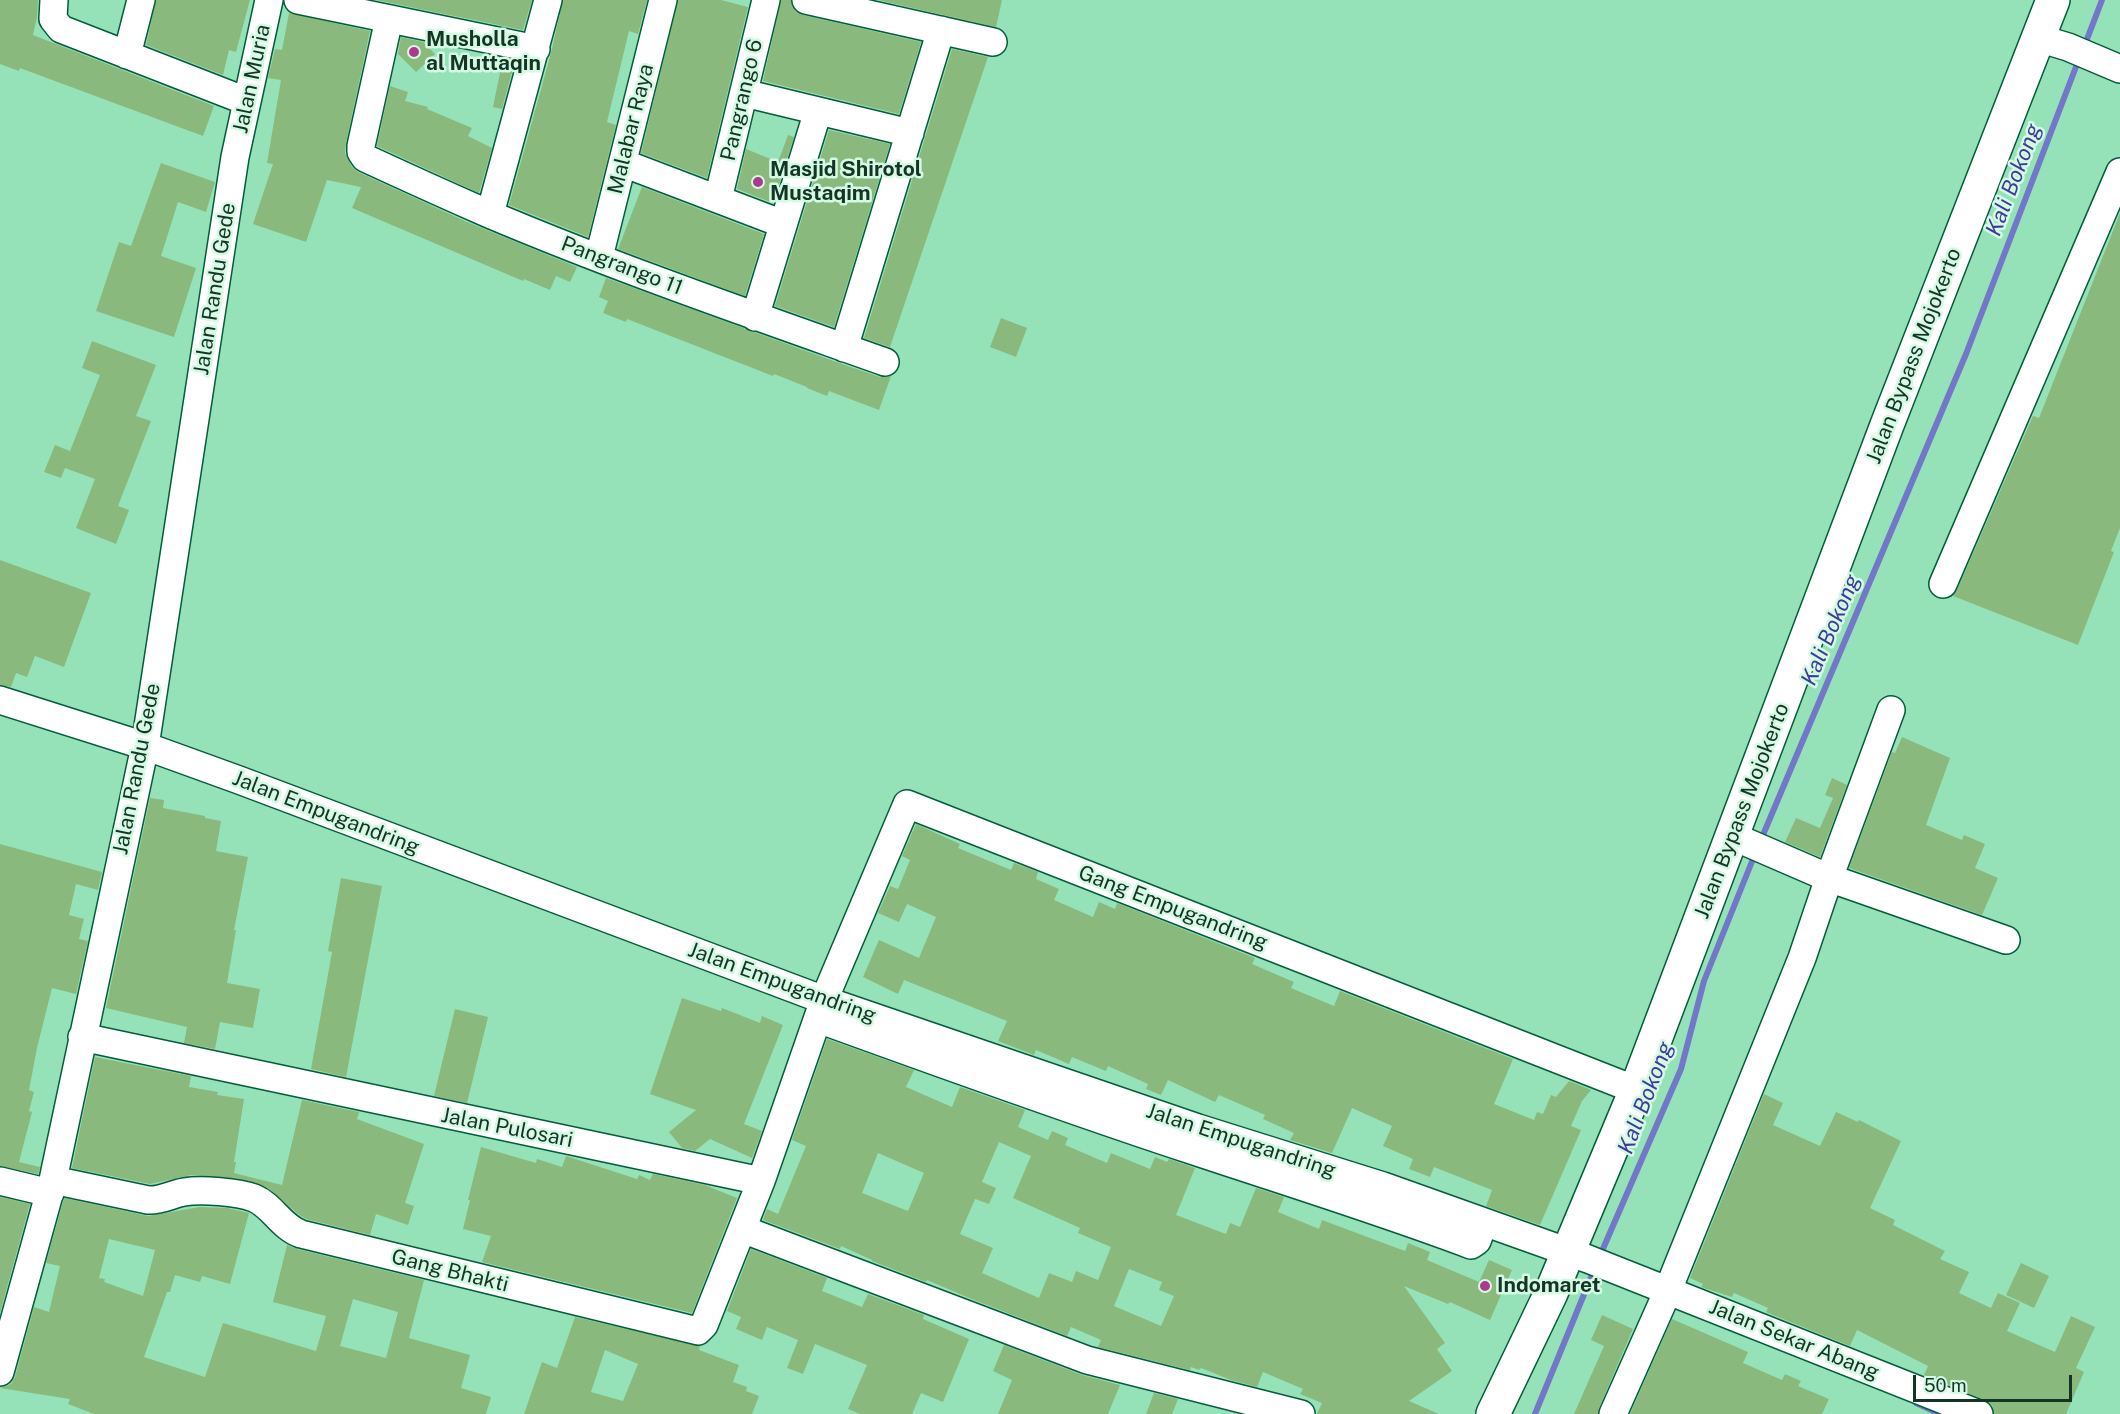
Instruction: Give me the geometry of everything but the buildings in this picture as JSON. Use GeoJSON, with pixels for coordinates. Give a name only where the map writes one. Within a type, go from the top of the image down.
{"type":"FeatureCollection","features":[{"type":"Feature","properties":{"kind":"highway","name":"Jalan Bypass Mojokerto"},"geometry":{"type":"LineString","coordinates":[[1494,1414],[1551,1293],[1588,1259],[1636,1090],[1751,844],[1887,425],[2053,42],[2053,0]]}},
{"type":"Feature","properties":{"kind":"street"},"geometry":{"type":"LineString","coordinates":[[54,0],[53,19],[56,25],[246,101]]}},
{"type":"Feature","properties":{"kind":"street"},"geometry":{"type":"LineString","coordinates":[[127,55],[141,0]]}},
{"type":"Feature","properties":{"kind":"street","name":"Jalan Muria"},"geometry":{"type":"LineString","coordinates":[[236,157],[269,0]]}},
{"type":"Feature","properties":{"kind":"street"},"geometry":{"type":"LineString","coordinates":[[298,0],[536,49]]}},
{"type":"Feature","properties":{"kind":"street"},"geometry":{"type":"LineString","coordinates":[[490,214],[548,0]]}},
{"type":"Feature","properties":{"kind":"street","name":"Malabar Raya"},"geometry":{"type":"LineString","coordinates":[[599,257],[663,0]]}},
{"type":"Feature","properties":{"kind":"street","name":"Pangrango 6"},"geometry":{"type":"LineString","coordinates":[[718,199],[766,0]]}},
{"type":"Feature","properties":{"kind":"street"},"geometry":{"type":"LineString","coordinates":[[806,0],[866,7],[941,30],[993,42]]}},
{"type":"Feature","properties":{"kind":"street","name":"Pangrango 11"},"geometry":{"type":"LineString","coordinates":[[389,19],[361,146],[361,152],[365,158],[490,214],[599,257],[755,317],[885,362]]}},
{"type":"Feature","properties":{"kind":"street"},"geometry":{"type":"LineString","coordinates":[[844,348],[941,30]]}},
{"type":"Feature","properties":{"kind":"street"},"geometry":{"type":"LineString","coordinates":[[2053,42],[2110,64]]}},
{"type":"Feature","properties":{"kind":"street"},"geometry":{"type":"LineString","coordinates":[[744,93],[910,134]]}},
{"type":"Feature","properties":{"kind":"street"},"geometry":{"type":"LineString","coordinates":[[755,317],[818,111]]}},
{"type":"Feature","properties":{"kind":"street","name":"Jalan Randu Gede"},"geometry":{"type":"LineString","coordinates":[[0,1372],[52,1187],[142,756],[236,157]]}},
{"type":"Feature","properties":{"kind":"street"},"geometry":{"type":"LineString","coordinates":[[623,163],[783,224]]}},
{"type":"Feature","properties":{"kind":"street"},"geometry":{"type":"LineString","coordinates":[[1943,584],[2120,172]]}},
{"type":"Feature","properties":{"kind":"street","name":"Jalan Empugandring"},"geometry":{"type":"LineString","coordinates":[[0,700],[142,756],[821,1011],[1194,1140],[1481,1231],[1588,1259]]}},
{"type":"Feature","properties":{"kind":"street"},"geometry":{"type":"LineString","coordinates":[[1613,1414],[1665,1297],[1802,958],[1891,710]]}},
{"type":"Feature","properties":{"kind":"street","name":"Gang Empugandring"},"geometry":{"type":"LineString","coordinates":[[821,1011],[907,804],[1636,1090]]}},
{"type":"Feature","properties":{"kind":"street"},"geometry":{"type":"LineString","coordinates":[[1751,844],[1829,878],[2006,940]]}},
{"type":"Feature","properties":{"kind":"street"},"geometry":{"type":"LineString","coordinates":[[761,1181],[821,1011]]}},
{"type":"Feature","properties":{"kind":"street","name":"Jalan Pulosari"},"geometry":{"type":"LineString","coordinates":[[82,1037],[761,1181]]}},
{"type":"Feature","properties":{"kind":"street"},"geometry":{"type":"LineString","coordinates":[[0,1181],[52,1187]]}},
{"type":"Feature","properties":{"kind":"street","name":"Gang Bhakti"},"geometry":{"type":"LineString","coordinates":[[52,1187],[148,1200],[193,1191],[251,1197],[266,1205],[284,1225],[302,1234],[698,1331],[704,1325],[761,1181]]}},
{"type":"Feature","properties":{"kind":"street"},"geometry":{"type":"LineString","coordinates":[[742,1229],[1087,1360],[1300,1414]]}},
{"type":"Feature","properties":{"kind":"street","name":"Jalan Sekar Abang"},"geometry":{"type":"LineString","coordinates":[[1588,1259],[1665,1297],[1979,1414]]}},
{"type":"Feature","properties":{"kind":"waterway","name":"Kali Bokong"},"geometry":{"type":"LineString","coordinates":[[2084,47],[2102,0]]}},
{"type":"Feature","properties":{"kind":"waterway","name":"Kali Bokong"},"geometry":{"type":"LineString","coordinates":[[1760,842],[1966,354],[2079,59]]}},
{"type":"Feature","properties":{"kind":"waterway","name":"Kali Bokong"},"geometry":{"type":"LineString","coordinates":[[1599,1258],[1681,1069],[1704,981],[1755,854]]}},
{"type":"Feature","properties":{"kind":"waterway"},"geometry":{"type":"LineString","coordinates":[[1535,1414],[1594,1270]]}},
{"type":"Feature","properties":{"kind":"waterway"},"geometry":{"type":"LineString","coordinates":[[1916,1403],[1940,1414]]}},
{"type":"Feature","properties":{"kind":"place","name":"Musholla al Muttaqin"},"geometry":{"type":"Point","coordinates":[414,52]}},
{"type":"Feature","properties":{"kind":"place","name":"Masjid Shirotol Mustaqim"},"geometry":{"type":"Point","coordinates":[758,182]}},
{"type":"Feature","properties":{"kind":"place","name":"Indomaret"},"geometry":{"type":"Point","coordinates":[1485,1286]}}]}
